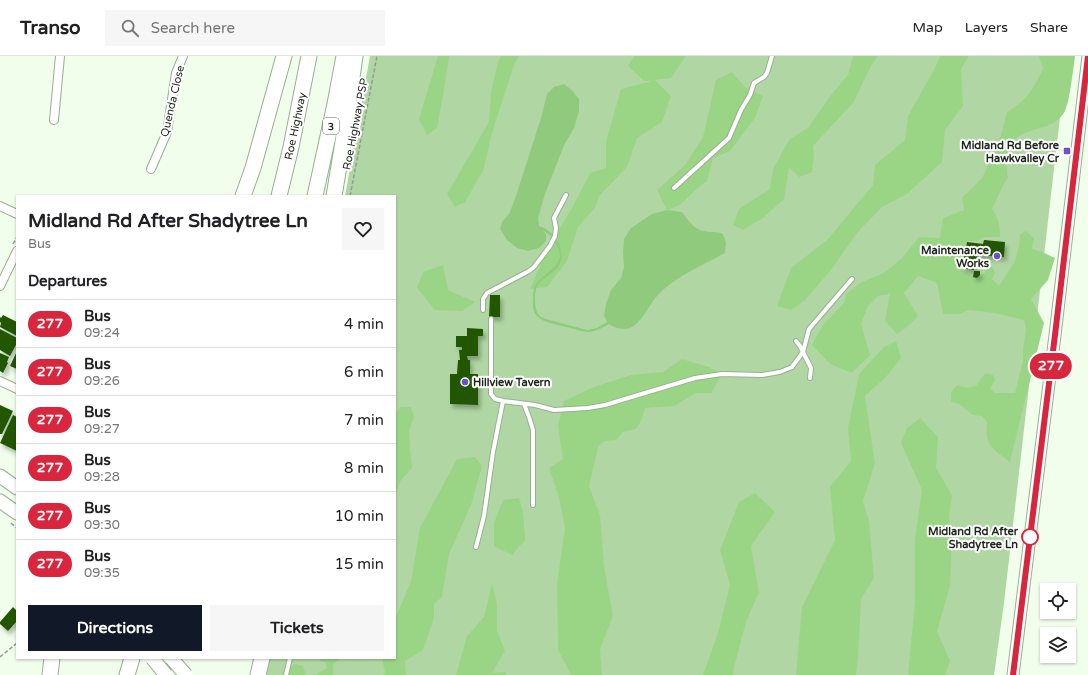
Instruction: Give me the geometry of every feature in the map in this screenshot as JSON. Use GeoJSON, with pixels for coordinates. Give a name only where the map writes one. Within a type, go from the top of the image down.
{"type":"FeatureCollection","features":[{"type":"Feature","properties":{"kind":"highway"},"geometry":{"type":"LineString","coordinates":[[243,195],[253,168],[284,56]]}},
{"type":"Feature","properties":{"kind":"highway","name":"Roe Highway"},"geometry":{"type":"LineString","coordinates":[[279,195],[292,147],[309,56]]}},
{"type":"Feature","properties":{"kind":"highway","name":"3"},"geometry":{"type":"LineString","coordinates":[[315,195],[334,112],[344,56]]}},
{"type":"Feature","properties":{"kind":"highway"},"geometry":{"type":"LineString","coordinates":[[334,195],[343,142],[354,56]]}},
{"type":"Feature","properties":{"kind":"highway"},"geometry":{"type":"LineString","coordinates":[[50,675],[52,659]]}},
{"type":"Feature","properties":{"kind":"highway"},"geometry":{"type":"LineString","coordinates":[[127,675],[132,659]]}},
{"type":"Feature","properties":{"kind":"highway"},"geometry":{"type":"LineString","coordinates":[[166,675],[171,659]]}},
{"type":"Feature","properties":{"kind":"highway"},"geometry":{"type":"LineString","coordinates":[[258,675],[262,659]]}},
{"type":"Feature","properties":{"kind":"main road"},"geometry":{"type":"LineString","coordinates":[[1012,675],[1055,335],[1088,56]]}},
{"type":"Feature","properties":{"kind":"main road"},"geometry":{"type":"LineString","coordinates":[[0,476],[16,487]]}},
{"type":"Feature","properties":{"kind":"main road"},"geometry":{"type":"LineString","coordinates":[[0,501],[16,512]]}},
{"type":"Feature","properties":{"kind":"main road"},"geometry":{"type":"LineString","coordinates":[[153,659],[166,675]]}},
{"type":"Feature","properties":{"kind":"main road"},"geometry":{"type":"LineString","coordinates":[[172,659],[186,675]]}},
{"type":"Feature","properties":{"kind":"street"},"geometry":{"type":"LineString","coordinates":[[54,120],[60,56]]}},
{"type":"Feature","properties":{"kind":"street","name":"Quenda Close"},"geometry":{"type":"LineString","coordinates":[[152,169],[167,132],[176,73],[183,56]]}},
{"type":"Feature","properties":{"kind":"street"},"geometry":{"type":"LineString","coordinates":[[0,206],[16,214]]}},
{"type":"Feature","properties":{"kind":"street"},"geometry":{"type":"LineString","coordinates":[[0,286],[16,253]]}},
{"type":"Feature","properties":{"kind":"street"},"geometry":{"type":"LineString","coordinates":[[0,381],[16,389]]}},
{"type":"Feature","properties":{"kind":"lane"},"geometry":{"type":"LineString","coordinates":[[674,188],[729,138],[741,110],[750,95],[754,83],[764,77],[767,73],[772,56]]}},
{"type":"Feature","properties":{"kind":"lane"},"geometry":{"type":"LineString","coordinates":[[483,310],[483,298],[487,293],[529,271],[538,262],[556,236],[554,218],[566,195]]}},
{"type":"Feature","properties":{"kind":"lane"},"geometry":{"type":"LineString","coordinates":[[491,319],[492,394],[495,399],[503,402],[535,405],[554,410],[588,408],[605,405],[695,378],[722,374],[762,375],[780,372],[792,367],[803,352],[809,329],[852,279]]}},
{"type":"Feature","properties":{"kind":"lane"},"geometry":{"type":"LineString","coordinates":[[796,341],[811,368],[810,378]]}},
{"type":"Feature","properties":{"kind":"lane"},"geometry":{"type":"LineString","coordinates":[[476,547],[484,516],[493,452],[503,402]]}},
{"type":"Feature","properties":{"kind":"lane"},"geometry":{"type":"LineString","coordinates":[[524,404],[533,430],[533,505]]}},
{"type":"Feature","properties":{"kind":"lane"},"geometry":{"type":"LineString","coordinates":[[286,675],[290,659]]}},
{"type":"Feature","properties":{"kind":"path","name":"Roe Highway PSP"},"geometry":{"type":"LineString","coordinates":[[350,195],[377,56]]}},
{"type":"Feature","properties":{"kind":"path"},"geometry":{"type":"LineString","coordinates":[[0,657],[16,644]]}},
{"type":"Feature","properties":{"kind":"shaded area"},"geometry":{"type":"Polygon","coordinates":[[[370,56],[1067,56],[1004,603],[994,675],[260,675],[263,659],[396,659],[396,195],[345,195],[370,56]]]}},
{"type":"Feature","properties":{"kind":"shaded area"},"geometry":{"type":"Polygon","coordinates":[[[438,56],[449,56],[437,128],[427,135],[419,119],[438,56]]]}},
{"type":"Feature","properties":{"kind":"shaded area"},"geometry":{"type":"Polygon","coordinates":[[[501,56],[519,56],[514,65],[492,133],[483,171],[465,202],[455,207],[447,194],[489,122],[491,93],[497,65],[501,56]]]}},
{"type":"Feature","properties":{"kind":"shaded area"},"geometry":{"type":"Polygon","coordinates":[[[634,56],[686,56],[671,78],[655,80],[671,96],[662,122],[637,138],[627,167],[599,196],[595,208],[578,227],[567,261],[547,287],[530,289],[549,245],[572,208],[590,173],[606,168],[606,142],[621,89],[652,81],[644,81],[628,66],[634,56]]]}},
{"type":"Feature","properties":{"kind":"shaded area"},"geometry":{"type":"Polygon","coordinates":[[[853,56],[878,56],[871,66],[853,103],[813,146],[814,156],[812,172],[799,177],[789,167],[784,199],[763,218],[743,230],[733,225],[739,209],[770,189],[773,169],[789,140],[809,127],[831,95],[848,75],[853,56]]]}},
{"type":"Feature","properties":{"kind":"shaded area"},"geometry":{"type":"Polygon","coordinates":[[[940,56],[969,56],[961,69],[963,106],[945,130],[942,162],[907,194],[882,207],[857,233],[831,270],[805,300],[791,310],[777,306],[791,268],[827,240],[873,185],[875,165],[905,140],[908,116],[940,56]]]}},
{"type":"Feature","properties":{"kind":"shaded area"},"geometry":{"type":"Polygon","coordinates":[[[1039,56],[1075,56],[1068,102],[1065,111],[1062,116],[1047,126],[1020,136],[1008,148],[1003,160],[1007,167],[1008,178],[992,209],[999,222],[1000,237],[984,237],[978,241],[967,241],[961,269],[974,277],[984,274],[986,269],[992,267],[995,273],[992,279],[999,286],[1015,261],[1019,246],[1020,234],[1026,231],[1034,238],[1032,249],[1055,258],[1048,280],[1031,299],[1044,323],[1010,462],[994,450],[988,442],[986,430],[987,422],[982,416],[973,415],[959,404],[951,402],[951,393],[957,385],[968,388],[977,385],[986,373],[993,375],[995,380],[990,388],[995,393],[1015,393],[1023,361],[1023,348],[1026,330],[1024,320],[994,313],[969,310],[959,314],[943,314],[937,283],[918,276],[904,293],[918,316],[897,334],[885,321],[890,294],[878,296],[868,306],[861,324],[870,355],[852,373],[830,364],[812,345],[823,325],[844,303],[846,294],[862,282],[884,273],[903,257],[919,237],[940,238],[943,218],[964,210],[962,198],[982,178],[994,154],[1007,112],[1020,103],[1029,94],[1043,69],[1039,56]]]}},
{"type":"Feature","properties":{"kind":"shaded area"},"geometry":{"type":"Polygon","coordinates":[[[732,72],[745,87],[763,96],[755,118],[730,151],[713,158],[707,181],[680,205],[667,210],[657,190],[686,164],[703,137],[716,80],[732,72]]]}},
{"type":"Feature","properties":{"kind":"shaded area"},"geometry":{"type":"Polygon","coordinates":[[[564,84],[572,90],[579,99],[579,111],[574,128],[564,145],[545,194],[538,218],[539,226],[549,231],[553,235],[560,245],[561,251],[560,263],[556,269],[541,281],[537,287],[535,303],[540,316],[587,330],[597,328],[607,322],[604,316],[606,304],[611,290],[621,278],[624,267],[624,239],[631,228],[652,214],[667,210],[682,212],[697,228],[723,234],[726,243],[725,253],[680,277],[664,289],[657,296],[638,323],[630,328],[624,329],[613,327],[609,324],[592,332],[588,332],[548,322],[538,317],[533,307],[534,288],[538,282],[556,266],[560,256],[556,243],[549,234],[543,231],[546,234],[546,241],[539,248],[528,251],[517,248],[507,240],[500,229],[502,222],[509,214],[516,196],[541,118],[547,94],[554,87],[564,84]]]}},
{"type":"Feature","properties":{"kind":"shaded area"},"geometry":{"type":"Polygon","coordinates":[[[443,265],[448,290],[475,302],[462,311],[435,310],[417,288],[423,272],[443,265]]]}},
{"type":"Feature","properties":{"kind":"shaded area"},"geometry":{"type":"Polygon","coordinates":[[[896,341],[901,358],[886,377],[865,396],[875,463],[863,501],[869,521],[874,578],[861,599],[856,675],[796,675],[802,607],[835,540],[830,487],[851,461],[848,428],[859,374],[884,347],[896,341]]]}},
{"type":"Feature","properties":{"kind":"shaded area"},"geometry":{"type":"Polygon","coordinates":[[[682,359],[709,367],[722,374],[711,393],[696,393],[674,406],[645,408],[641,421],[636,429],[623,432],[616,440],[605,441],[598,447],[589,486],[600,515],[604,566],[613,616],[600,649],[602,675],[571,675],[558,650],[557,584],[565,528],[559,497],[549,468],[563,459],[558,426],[564,401],[591,388],[631,375],[663,372],[682,359]]]}},
{"type":"Feature","properties":{"kind":"shaded area"},"geometry":{"type":"Polygon","coordinates":[[[401,407],[411,407],[414,418],[409,430],[412,468],[401,480],[396,492],[396,412],[401,407]]]}},
{"type":"Feature","properties":{"kind":"shaded area"},"geometry":{"type":"Polygon","coordinates":[[[920,418],[938,437],[936,468],[952,495],[949,517],[952,535],[950,586],[937,631],[950,661],[945,675],[908,674],[915,602],[915,539],[922,490],[901,443],[907,428],[920,418]]]}},
{"type":"Feature","properties":{"kind":"shaded area"},"geometry":{"type":"Polygon","coordinates":[[[475,457],[482,466],[471,505],[449,554],[442,597],[434,604],[434,618],[423,650],[405,661],[406,675],[383,675],[385,673],[382,659],[396,659],[396,618],[411,581],[420,528],[457,459],[475,457]]]}},
{"type":"Feature","properties":{"kind":"shaded area"},"geometry":{"type":"Polygon","coordinates":[[[755,493],[775,512],[751,546],[759,592],[746,622],[733,675],[703,675],[718,633],[730,585],[720,550],[739,502],[755,493]]]}},
{"type":"Feature","properties":{"kind":"shaded area"},"geometry":{"type":"Polygon","coordinates":[[[519,498],[523,512],[525,540],[512,555],[494,546],[494,523],[503,500],[519,498]]]}},
{"type":"Feature","properties":{"kind":"shaded area"},"geometry":{"type":"Polygon","coordinates":[[[492,584],[497,603],[497,630],[505,651],[492,673],[506,672],[506,675],[456,675],[467,636],[484,617],[492,584]]]}},
{"type":"Feature","properties":{"kind":"shaded area"},"geometry":{"type":"Polygon","coordinates":[[[320,659],[339,659],[333,665],[333,675],[317,675],[327,668],[326,663],[320,661],[320,659]]]}},
{"type":"Feature","properties":{"kind":"shaded area"},"geometry":{"type":"Polygon","coordinates":[[[294,664],[303,666],[306,675],[284,675],[294,664]]]}},
{"type":"Feature","properties":{"kind":"building","name":"Maintenance Works"},"geometry":{"type":"Polygon","coordinates":[[[984,240],[1005,242],[1004,257],[977,255],[974,270],[962,268],[967,242],[983,244],[984,240]]]}},
{"type":"Feature","properties":{"kind":"building"},"geometry":{"type":"Polygon","coordinates":[[[974,271],[980,271],[980,275],[977,278],[973,277],[974,271]]]}},
{"type":"Feature","properties":{"kind":"building"},"geometry":{"type":"Polygon","coordinates":[[[490,295],[500,295],[500,317],[489,317],[490,295]]]}},
{"type":"Feature","properties":{"kind":"building"},"geometry":{"type":"Polygon","coordinates":[[[3,315],[16,322],[16,335],[0,327],[0,317],[1,318],[3,315]]]}},
{"type":"Feature","properties":{"kind":"building"},"geometry":{"type":"Polygon","coordinates":[[[467,328],[483,329],[483,336],[478,336],[478,356],[467,356],[468,360],[470,360],[470,374],[478,374],[478,405],[450,404],[450,374],[457,374],[458,360],[460,360],[459,350],[462,350],[462,347],[456,347],[456,336],[467,336],[467,328]]]}},
{"type":"Feature","properties":{"kind":"building"},"geometry":{"type":"Polygon","coordinates":[[[0,329],[16,337],[16,345],[10,356],[0,350],[0,329]]]}},
{"type":"Feature","properties":{"kind":"building"},"geometry":{"type":"Polygon","coordinates":[[[0,353],[9,357],[3,373],[0,371],[0,353]]]}},
{"type":"Feature","properties":{"kind":"building"},"geometry":{"type":"Polygon","coordinates":[[[16,353],[16,369],[10,366],[16,353]]]}},
{"type":"Feature","properties":{"kind":"building"},"geometry":{"type":"Polygon","coordinates":[[[0,405],[13,411],[2,434],[0,434],[0,405]]]}},
{"type":"Feature","properties":{"kind":"building"},"geometry":{"type":"Polygon","coordinates":[[[13,415],[16,416],[16,451],[0,443],[13,415]]]}},
{"type":"Feature","properties":{"kind":"building"},"geometry":{"type":"Polygon","coordinates":[[[13,607],[16,610],[16,622],[8,631],[0,624],[0,622],[13,607]]]}},
{"type":"Feature","properties":{"kind":"bus line","name":"277"},"geometry":{"type":"LineString","coordinates":[[1013,675],[1088,56]]}},
{"type":"Feature","properties":{"kind":"place","name":"Midland Rd Before Hawkvalley Cr"},"geometry":{"type":"Point","coordinates":[1067,151]}},
{"type":"Feature","properties":{"kind":"place","name":"Maintenance Works"},"geometry":{"type":"Point","coordinates":[997,256]}},
{"type":"Feature","properties":{"kind":"place","name":"Hillview Tavern"},"geometry":{"type":"Point","coordinates":[465,382]}},
{"type":"Feature","properties":{"kind":"place","name":"Midland Rd After Shadytree Ln"},"geometry":{"type":"Point","coordinates":[1030,537]}}]}
